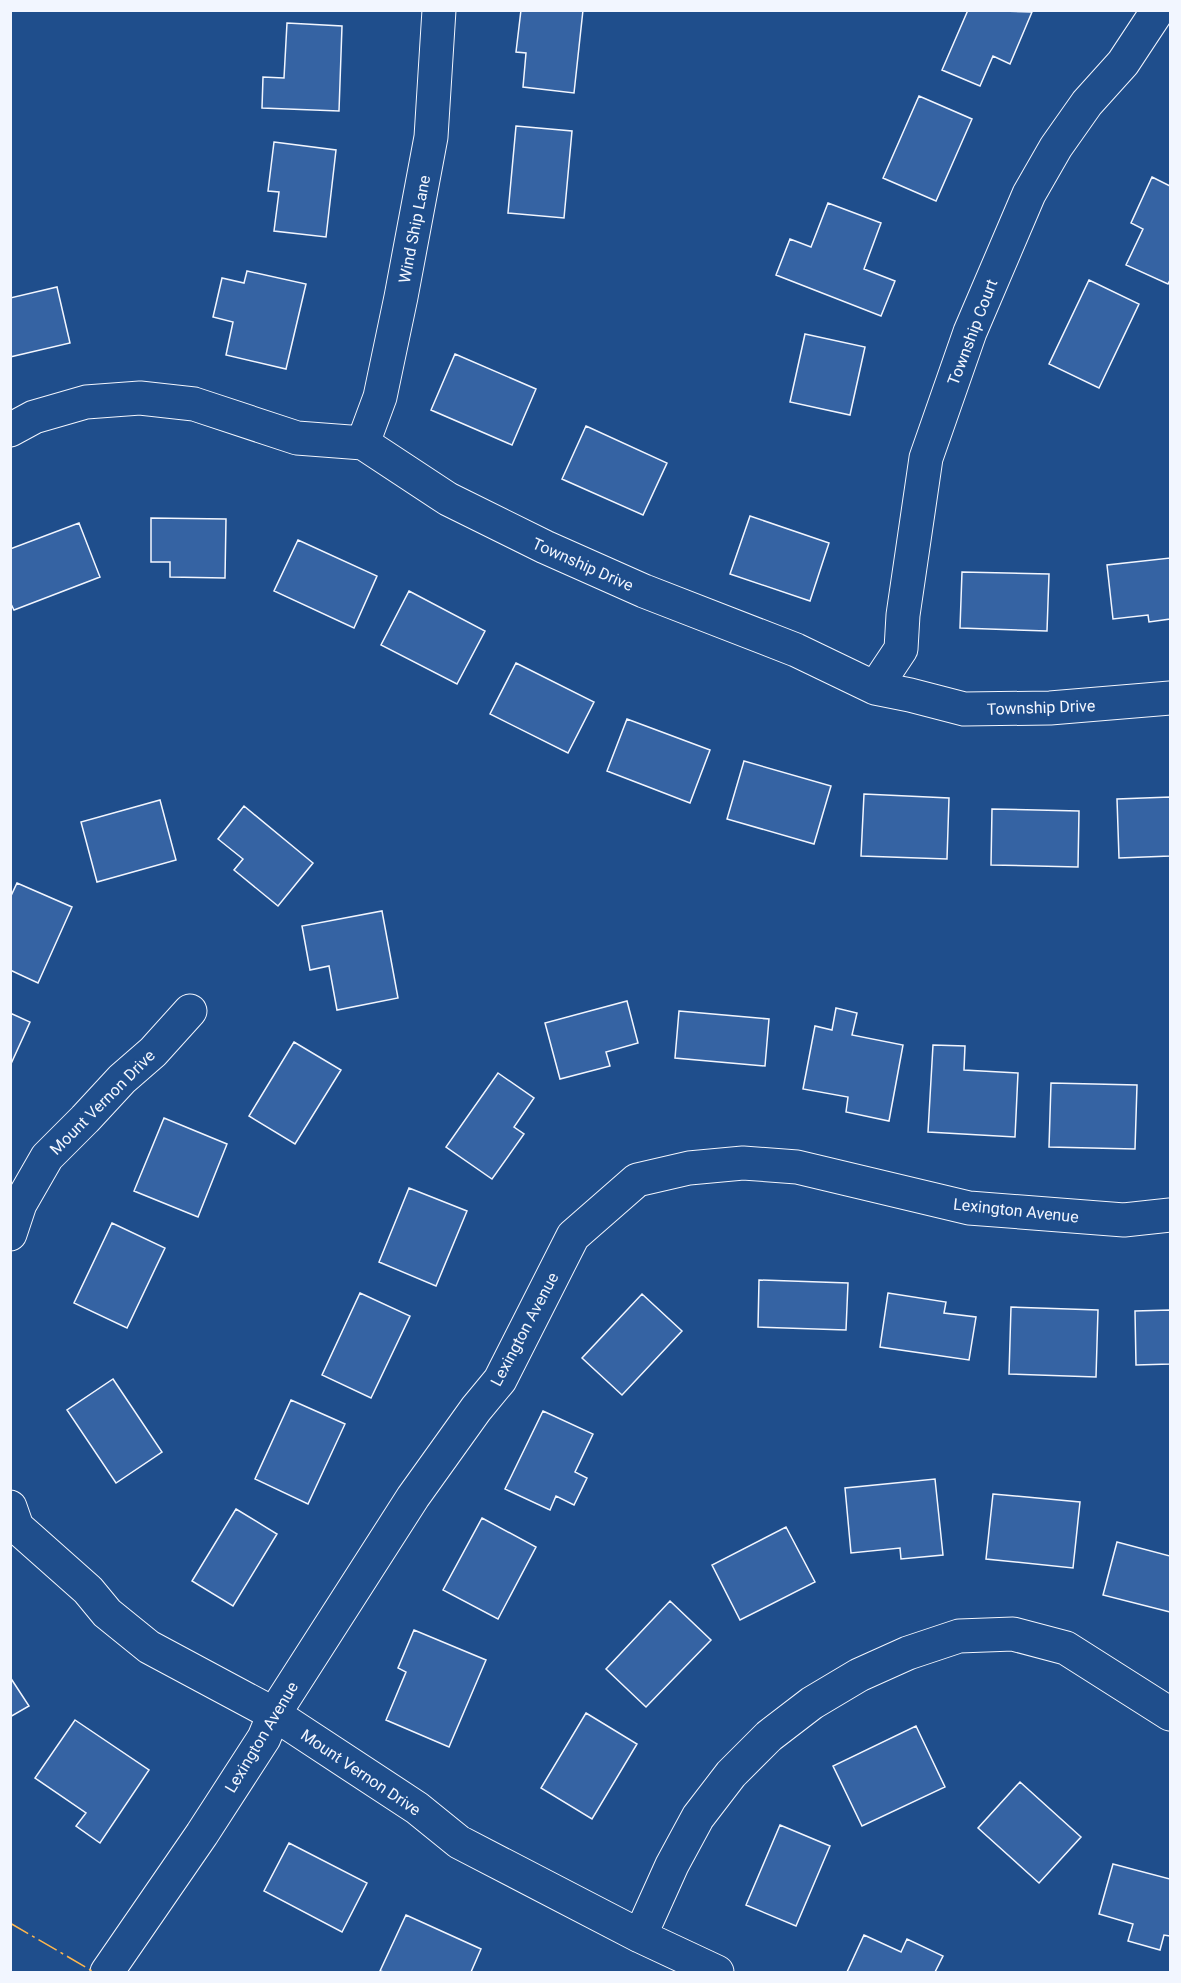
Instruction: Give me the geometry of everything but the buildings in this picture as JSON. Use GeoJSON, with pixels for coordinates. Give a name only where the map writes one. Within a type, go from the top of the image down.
{"type":"FeatureCollection","features":[{"type":"Feature","properties":{"kind":"street","name":"Wind Ship Lane"},"geometry":{"type":"LineString","coordinates":[[363,442],[380,397],[431,137],[439,10]]}},
{"type":"Feature","properties":{"kind":"street","name":"Township Court"},"geometry":{"type":"LineString","coordinates":[[875,688],[901,649],[903,615],[926,458],[970,332],[1029,194],[1056,147],[1087,103],[1123,63],[1158,10]]}},
{"type":"Feature","properties":{"kind":"street"},"geometry":{"type":"LineString","coordinates":[[10,430],[34,417],[86,402],[140,398],[194,404],[297,438],[363,442]]}},
{"type":"Feature","properties":{"kind":"street","name":"Township Drive"},"geometry":{"type":"LineString","coordinates":[[363,442],[448,499],[545,547],[644,591],[796,650],[875,688],[910,694],[964,709],[1050,708],[1170,698]]}},
{"type":"Feature","properties":{"kind":"street","name":"Mount Vernon Drive"},"geometry":{"type":"LineString","coordinates":[[10,1234],[20,1204],[47,1157],[122,1079],[153,1052],[190,1011]]}},
{"type":"Feature","properties":{"kind":"street","name":"Lexington Avenue"},"geometry":{"type":"LineString","coordinates":[[107,1972],[258,1748],[274,1714],[413,1497],[476,1409],[500,1380],[573,1236],[637,1180],[688,1168],[743,1163],[797,1167],[969,1208],[1124,1220],[1170,1215]]}},
{"type":"Feature","properties":{"kind":"street","name":"Mount Vernon Drive"},"geometry":{"type":"LineString","coordinates":[[10,1507],[17,1527],[88,1590],[107,1613],[149,1647],[274,1714],[417,1808],[459,1842],[640,1936],[717,1972]]}},
{"type":"Feature","properties":{"kind":"street"},"geometry":{"type":"LineString","coordinates":[[640,1936],[672,1865],[698,1817],[731,1774],[769,1736],[812,1703],[859,1675],[908,1653],[959,1636],[1013,1635],[1066,1648],[1170,1714]]}},
{"type":"Feature","properties":{"kind":"power"},"geometry":{"type":"LineString","coordinates":[[10,1923],[94,1972]]}}]}
